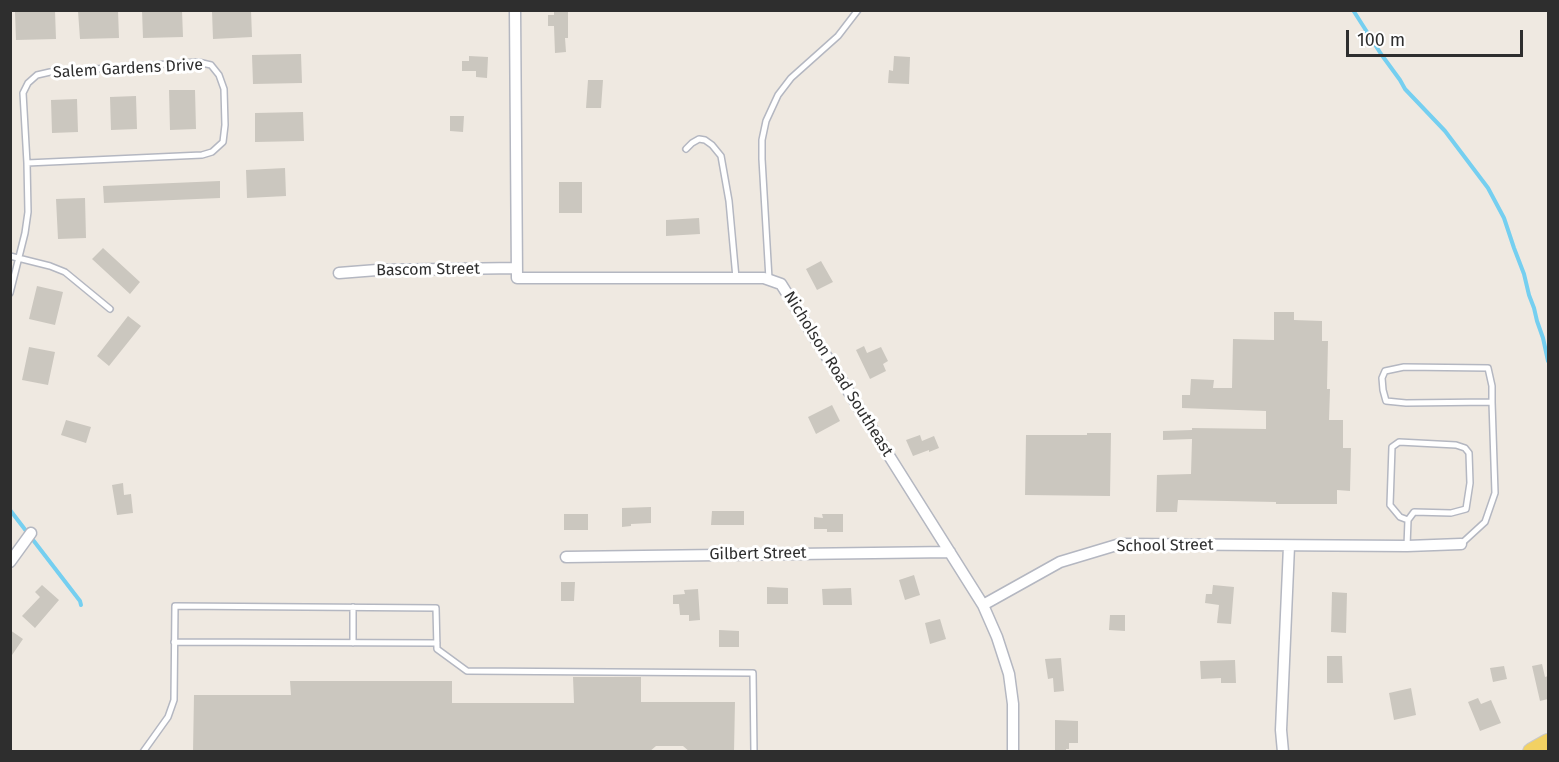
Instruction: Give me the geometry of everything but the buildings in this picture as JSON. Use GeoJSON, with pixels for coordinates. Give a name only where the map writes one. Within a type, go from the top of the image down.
{"type":"FeatureCollection","features":[{"type":"Feature","properties":{"kind":"main road"},"geometry":{"type":"LineString","coordinates":[[1532,752],[1548,743]]}},
{"type":"Feature","properties":{"kind":"street"},"geometry":{"type":"LineString","coordinates":[[515,10],[517,268]]}},
{"type":"Feature","properties":{"kind":"street","name":"Bascom Street"},"geometry":{"type":"LineString","coordinates":[[339,273],[377,270],[517,268]]}},
{"type":"Feature","properties":{"kind":"street","name":"Nicholson Road Southeast"},"geometry":{"type":"LineString","coordinates":[[517,268],[517,278],[764,278],[781,284],[983,605],[997,637],[1009,674],[1013,704],[1013,752]]}},
{"type":"Feature","properties":{"kind":"street"},"geometry":{"type":"LineString","coordinates":[[10,562],[32,533]]}},
{"type":"Feature","properties":{"kind":"street","name":"School Street"},"geometry":{"type":"LineString","coordinates":[[983,605],[1060,562],[1120,544],[1407,546],[1461,544]]}},
{"type":"Feature","properties":{"kind":"street"},"geometry":{"type":"LineString","coordinates":[[1283,752],[1281,730],[1289,546]]}},
{"type":"Feature","properties":{"kind":"street","name":"Gilbert Street"},"geometry":{"type":"LineString","coordinates":[[566,557],[950,552]]}},
{"type":"Feature","properties":{"kind":"lane"},"geometry":{"type":"LineString","coordinates":[[769,279],[762,159],[762,140],[766,121],[778,95],[791,78],[838,36],[858,10]]}},
{"type":"Feature","properties":{"kind":"lane","name":"Salem Gardens Drive"},"geometry":{"type":"LineString","coordinates":[[10,293],[20,258],[28,212],[23,93],[28,83],[38,75],[50,72],[198,62],[211,65],[219,75],[224,89],[225,125],[223,142],[212,152],[202,155],[27,163]]}},
{"type":"Feature","properties":{"kind":"lane"},"geometry":{"type":"LineString","coordinates":[[686,149],[692,142],[699,139],[705,140],[721,156],[729,201],[736,278]]}},
{"type":"Feature","properties":{"kind":"lane"},"geometry":{"type":"LineString","coordinates":[[10,256],[65,272],[110,309]]}},
{"type":"Feature","properties":{"kind":"lane"},"geometry":{"type":"LineString","coordinates":[[1461,544],[1485,522],[1495,493],[1492,386],[1488,368],[1404,367],[1386,371],[1382,378],[1386,401],[1406,403],[1492,402]]}},
{"type":"Feature","properties":{"kind":"lane"},"geometry":{"type":"LineString","coordinates":[[1407,546],[1408,520],[1414,512],[1450,513],[1466,509],[1470,483],[1469,453],[1465,448],[1456,445],[1399,442],[1392,447],[1390,505],[1400,517],[1408,520]]}},
{"type":"Feature","properties":{"kind":"lane"},"geometry":{"type":"LineString","coordinates":[[143,752],[168,717],[174,700],[175,606],[436,608],[437,650],[467,671],[753,673],[754,752]]}},
{"type":"Feature","properties":{"kind":"lane"},"geometry":{"type":"LineString","coordinates":[[353,607],[353,643]]}},
{"type":"Feature","properties":{"kind":"lane"},"geometry":{"type":"LineString","coordinates":[[174,642],[437,643]]}},
{"type":"Feature","properties":{"kind":"waterway"},"geometry":{"type":"LineString","coordinates":[[1353,10],[1405,89],[1445,131],[1488,188],[1504,218],[1524,274],[1548,361]]}},
{"type":"Feature","properties":{"kind":"waterway"},"geometry":{"type":"LineString","coordinates":[[10,510],[81,605]]}}]}
